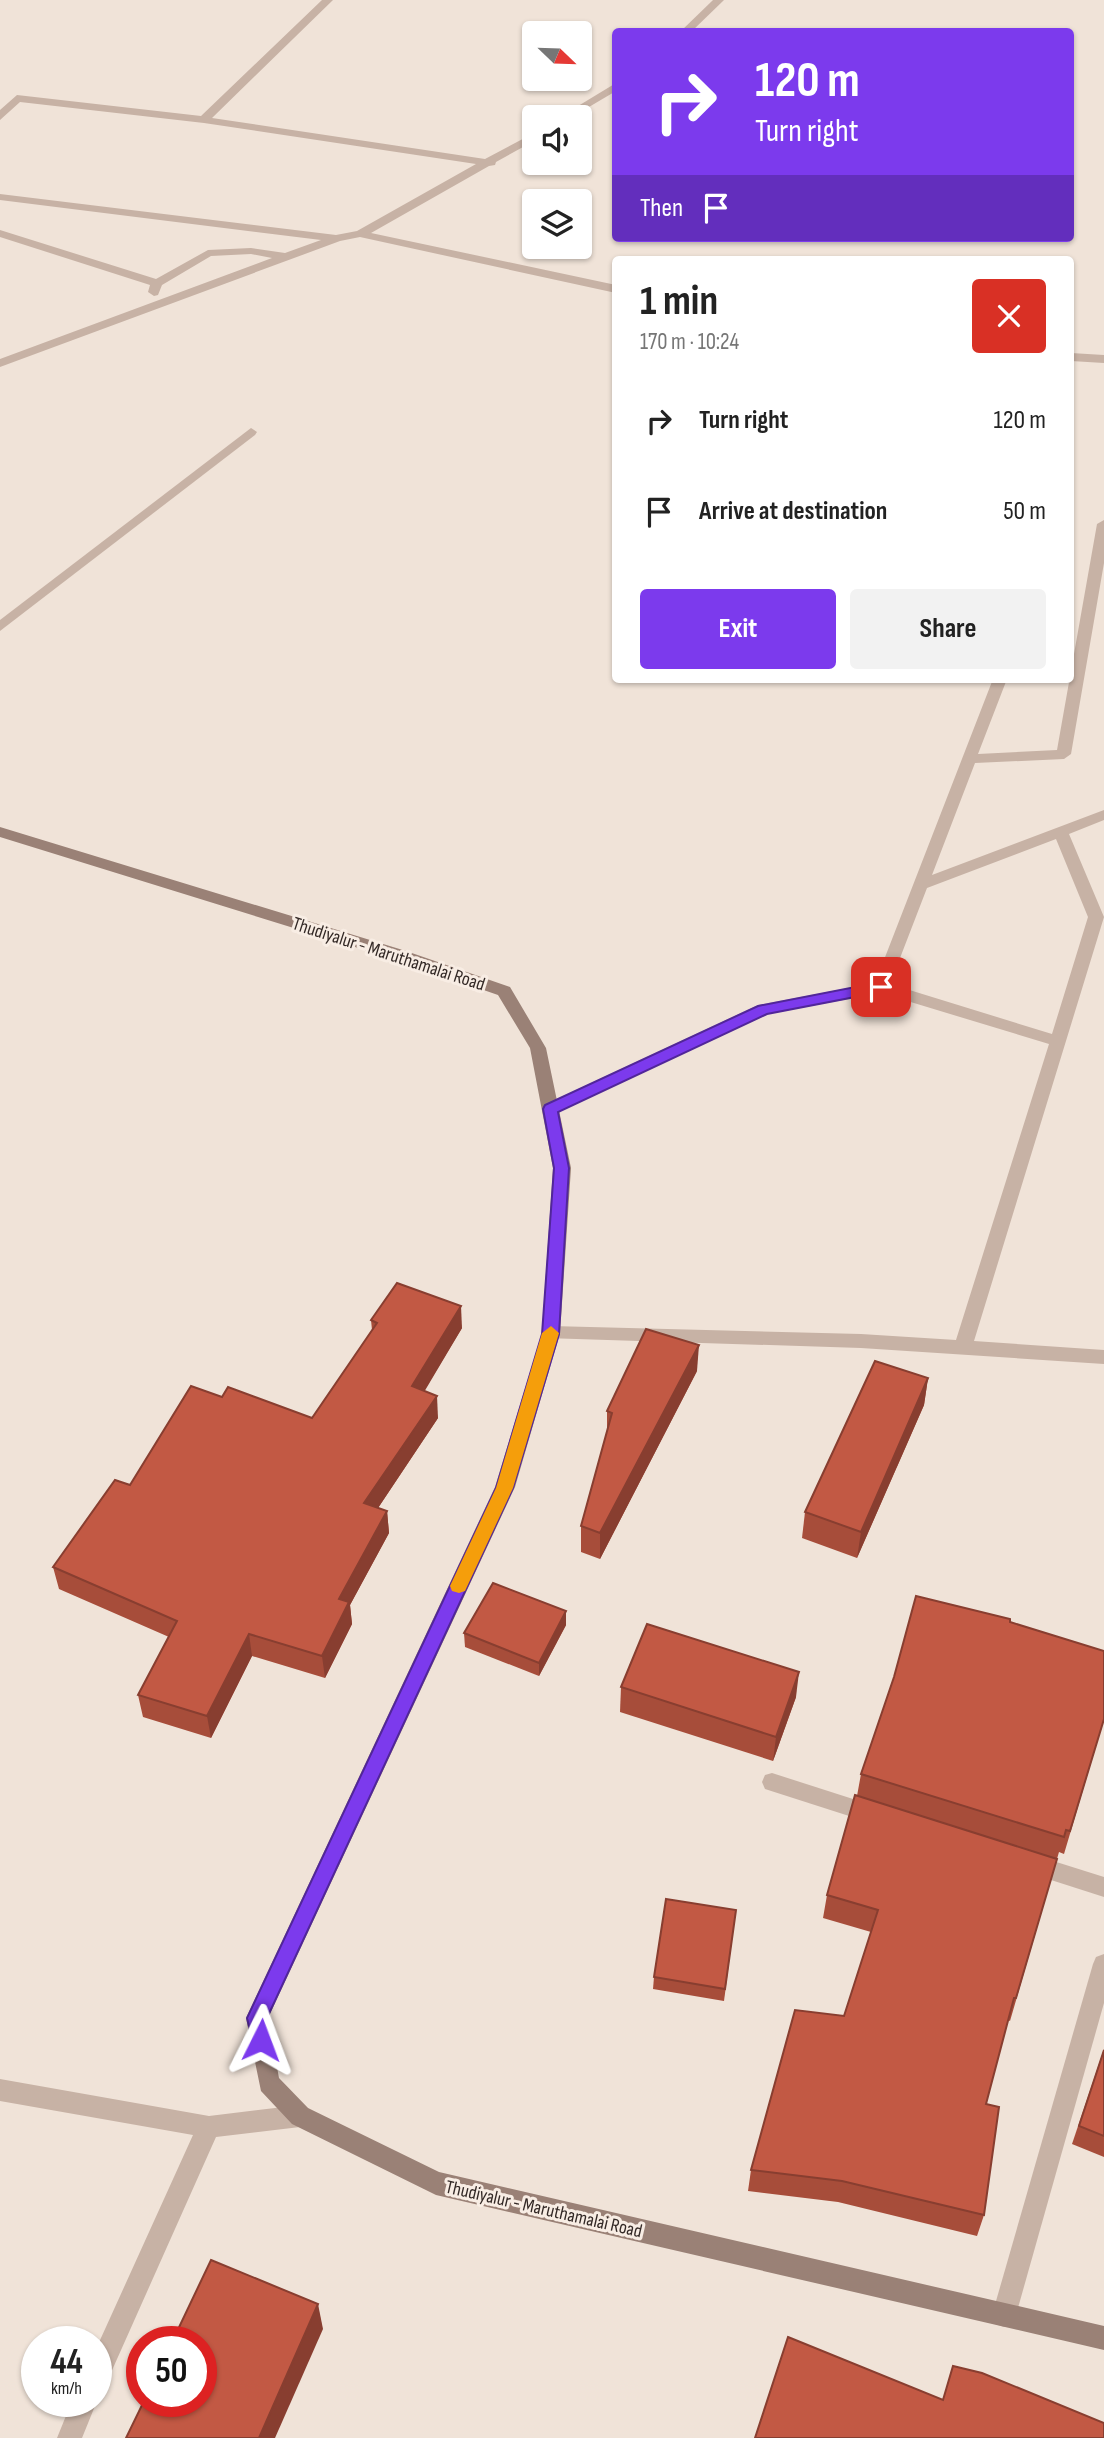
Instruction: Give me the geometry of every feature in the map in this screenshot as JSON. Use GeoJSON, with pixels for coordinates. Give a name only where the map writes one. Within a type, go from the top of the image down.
{"type":"FeatureCollection","features":[{"type":"Feature","properties":{"kind":"main road","name":"Thudiyalur - Maruthamalai Road"},"geometry":{"type":"LineString","coordinates":[[0,832],[400,955],[504,991],[538,1048],[562,1168],[551,1334],[505,1488],[257,2018],[269,2083],[300,2116],[436,2183],[1104,2338]]}},
{"type":"Feature","properties":{"kind":"street"},"geometry":{"type":"LineString","coordinates":[[204,120],[328,0]]}},
{"type":"Feature","properties":{"kind":"street"},"geometry":{"type":"LineString","coordinates":[[689,28],[719,0]]}},
{"type":"Feature","properties":{"kind":"street"},"geometry":{"type":"LineString","coordinates":[[585,105],[612,88]]}},
{"type":"Feature","properties":{"kind":"street"},"geometry":{"type":"LineString","coordinates":[[0,117],[17,98],[204,120],[491,163]]}},
{"type":"Feature","properties":{"kind":"street"},"geometry":{"type":"LineString","coordinates":[[0,363],[337,238],[360,234],[522,144]]}},
{"type":"Feature","properties":{"kind":"street"},"geometry":{"type":"LineString","coordinates":[[0,197],[337,238]]}},
{"type":"Feature","properties":{"kind":"street"},"geometry":{"type":"LineString","coordinates":[[0,233],[157,283]]}},
{"type":"Feature","properties":{"kind":"street"},"geometry":{"type":"LineString","coordinates":[[360,234],[612,288]]}},
{"type":"Feature","properties":{"kind":"street"},"geometry":{"type":"LineString","coordinates":[[147,308],[157,283],[208,253],[251,251],[286,257]]}},
{"type":"Feature","properties":{"kind":"street"},"geometry":{"type":"LineString","coordinates":[[0,348],[21,354]]}},
{"type":"Feature","properties":{"kind":"street"},"geometry":{"type":"LineString","coordinates":[[1074,357],[1104,359]]}},
{"type":"Feature","properties":{"kind":"street"},"geometry":{"type":"LineString","coordinates":[[0,627],[251,432]]}},
{"type":"Feature","properties":{"kind":"street"},"geometry":{"type":"LineString","coordinates":[[969,759],[1063,754],[1104,524]]}},
{"type":"Feature","properties":{"kind":"street"},"geometry":{"type":"LineString","coordinates":[[881,987],[998,683]]}},
{"type":"Feature","properties":{"kind":"street"},"geometry":{"type":"LineString","coordinates":[[920,885],[1104,815]]}},
{"type":"Feature","properties":{"kind":"street"},"geometry":{"type":"LineString","coordinates":[[963,1348],[1096,917],[1060,831]]}},
{"type":"Feature","properties":{"kind":"street"},"geometry":{"type":"LineString","coordinates":[[550,1109],[764,1009],[881,987],[1058,1041]]}},
{"type":"Feature","properties":{"kind":"street"},"geometry":{"type":"LineString","coordinates":[[551,1334],[861,1341],[1104,1357]]}},
{"type":"Feature","properties":{"kind":"street"},"geometry":{"type":"LineString","coordinates":[[772,1783],[891,1820]]}},
{"type":"Feature","properties":{"kind":"street"},"geometry":{"type":"LineString","coordinates":[[1011,1858],[1104,1887]]}},
{"type":"Feature","properties":{"kind":"street"},"geometry":{"type":"LineString","coordinates":[[1004,2315],[1104,1964]]}},
{"type":"Feature","properties":{"kind":"street"},"geometry":{"type":"LineString","coordinates":[[0,2090],[209,2127],[300,2116]]}},
{"type":"Feature","properties":{"kind":"street"},"geometry":{"type":"LineString","coordinates":[[112,2342],[209,2127]]}},
{"type":"Feature","properties":{"kind":"street"},"geometry":{"type":"LineString","coordinates":[[69,2438],[78,2417]]}},
{"type":"Feature","properties":{"kind":"building"},"geometry":{"type":"Polygon","coordinates":[[[397,1283],[461,1306],[412,1386],[437,1396],[364,1503],[387,1511],[339,1599],[349,1602],[322,1656],[249,1634],[207,1716],[138,1695],[177,1621],[53,1567],[115,1480],[130,1485],[191,1386],[222,1397],[228,1387],[312,1418],[377,1323],[371,1320],[397,1283]]]}},
{"type":"Feature","properties":{"kind":"building"},"geometry":{"type":"Polygon","coordinates":[[[646,1329],[699,1345],[600,1533],[581,1526],[612,1413],[607,1411],[646,1329]]]}},
{"type":"Feature","properties":{"kind":"building"},"geometry":{"type":"Polygon","coordinates":[[[875,1361],[928,1378],[861,1532],[805,1512],[875,1361]]]}},
{"type":"Feature","properties":{"kind":"building"},"geometry":{"type":"Polygon","coordinates":[[[493,1583],[566,1611],[539,1663],[464,1633],[493,1583]]]}},
{"type":"Feature","properties":{"kind":"building"},"geometry":{"type":"Polygon","coordinates":[[[916,1596],[1010,1619],[1010,1622],[1104,1651],[1104,1719],[1070,1831],[1066,1830],[1064,1837],[861,1774],[894,1677],[916,1596]]]}},
{"type":"Feature","properties":{"kind":"building"},"geometry":{"type":"Polygon","coordinates":[[[647,1624],[799,1672],[776,1737],[621,1687],[647,1624]]]}},
{"type":"Feature","properties":{"kind":"building"},"geometry":{"type":"Polygon","coordinates":[[[855,1795],[1057,1859],[1014,1998],[986,2104],[999,2107],[984,2215],[842,2181],[751,2170],[795,2010],[844,2016],[878,1910],[827,1895],[855,1795]]]}},
{"type":"Feature","properties":{"kind":"building"},"geometry":{"type":"Polygon","coordinates":[[[666,1899],[736,1910],[725,1989],[654,1977],[666,1899]]]}},
{"type":"Feature","properties":{"kind":"building"},"geometry":{"type":"Polygon","coordinates":[[[1104,2050],[1104,2136],[1079,2126],[1104,2050]]]}},
{"type":"Feature","properties":{"kind":"building"},"geometry":{"type":"Polygon","coordinates":[[[211,2260],[318,2304],[259,2438],[126,2438],[136,2417],[217,2417],[217,2326],[180,2326],[211,2260]]]}},
{"type":"Feature","properties":{"kind":"building"},"geometry":{"type":"Polygon","coordinates":[[[788,2337],[943,2400],[953,2366],[982,2373],[1104,2423],[1104,2438],[755,2438],[788,2337]]]}},
{"type":"Feature","properties":{"kind":"slow traffic"},"geometry":{"type":"LineString","coordinates":[[459,1586],[505,1488],[551,1333]]}},
{"type":"Feature","properties":{"kind":"route"},"geometry":{"type":"LineString","coordinates":[[261,2040],[257,2018],[505,1488],[551,1334],[562,1168],[550,1109],[764,1009],[881,987]]}}]}
